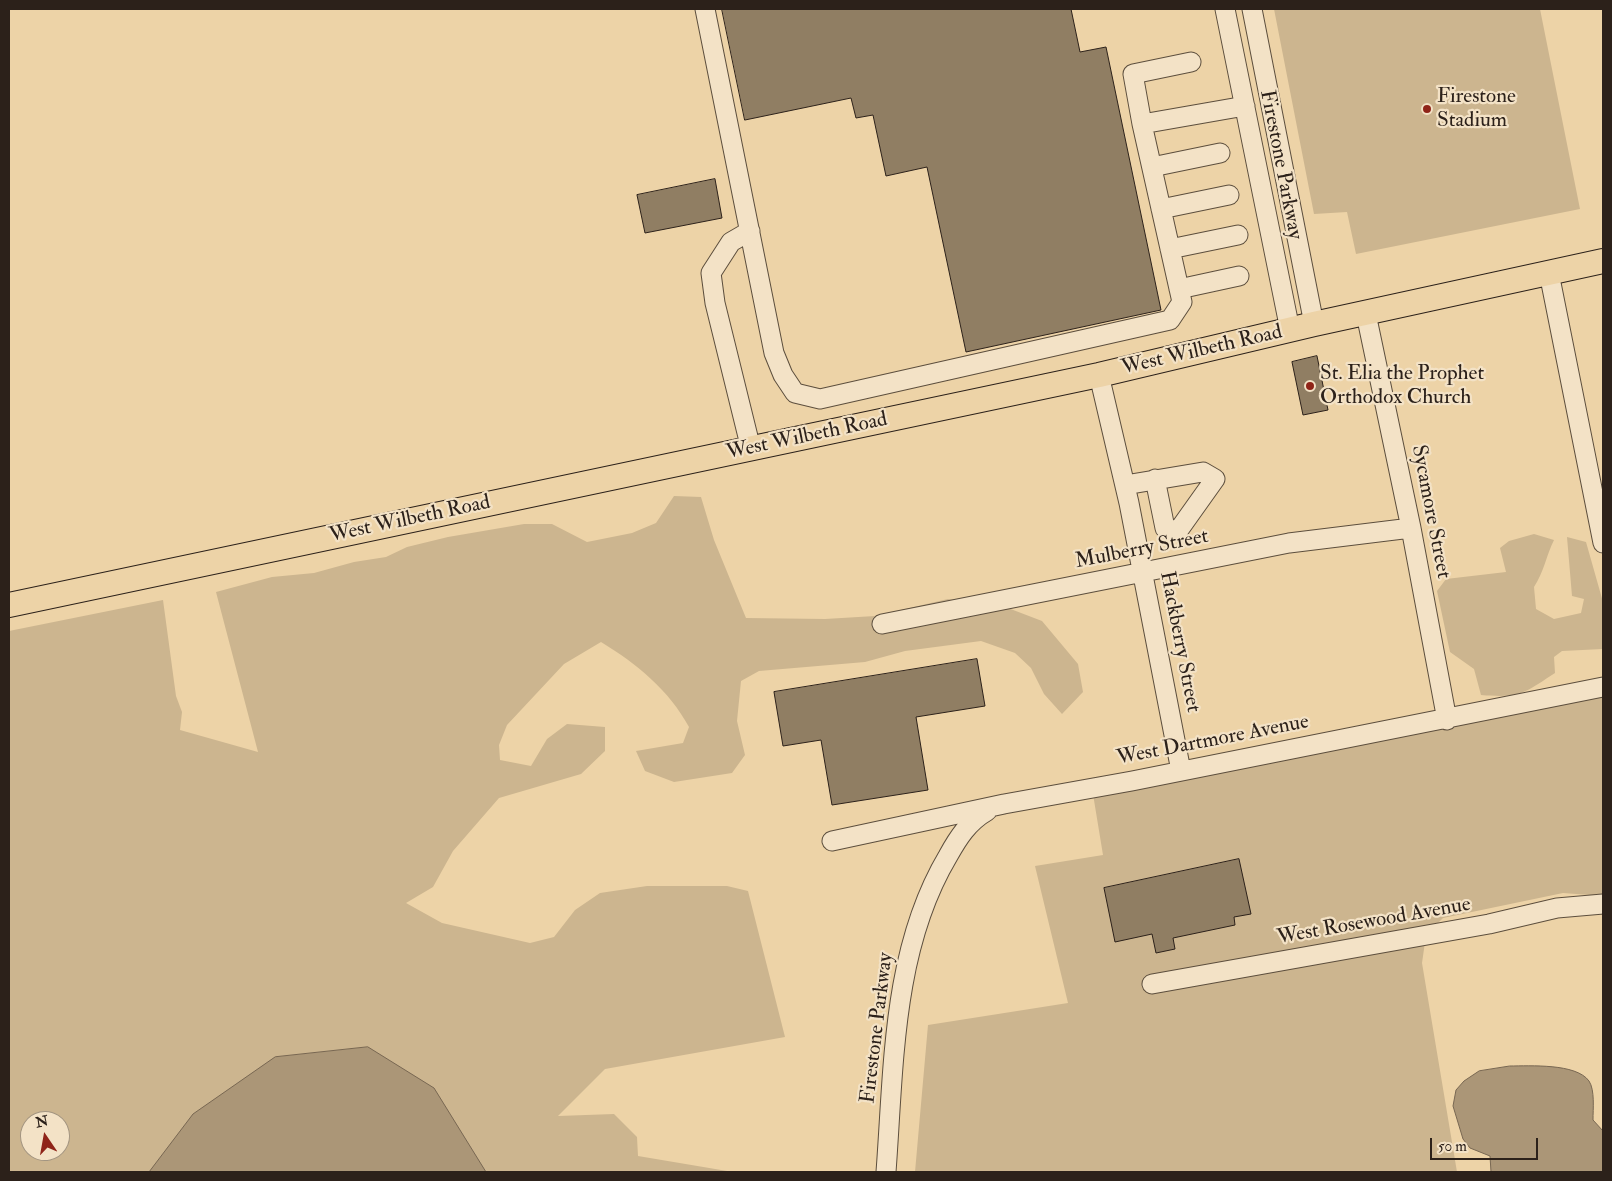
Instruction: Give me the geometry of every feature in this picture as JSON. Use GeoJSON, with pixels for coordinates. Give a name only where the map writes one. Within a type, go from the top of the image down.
{"type":"FeatureCollection","features":[{"type":"Feature","properties":{"kind":"main road","name":"West Wilbeth Road"},"geometry":{"type":"LineString","coordinates":[[9,605],[1099,375],[1314,324],[1603,262]]}},
{"type":"Feature","properties":{"kind":"street"},"geometry":{"type":"LineString","coordinates":[[705,9],[774,353],[783,375],[795,393],[820,399],[1170,320],[1182,302],[1142,124],[1133,74],[1191,62]]}},
{"type":"Feature","properties":{"kind":"street","name":"Firestone Parkway"},"geometry":{"type":"LineString","coordinates":[[1225,9],[1290,330]]}},
{"type":"Feature","properties":{"kind":"street","name":"Firestone Parkway"},"geometry":{"type":"LineString","coordinates":[[1252,9],[1314,324]]}},
{"type":"Feature","properties":{"kind":"street"},"geometry":{"type":"LineString","coordinates":[[1142,124],[1245,106]]}},
{"type":"Feature","properties":{"kind":"street"},"geometry":{"type":"LineString","coordinates":[[1152,167],[1220,153]]}},
{"type":"Feature","properties":{"kind":"street"},"geometry":{"type":"LineString","coordinates":[[1161,209],[1229,195]]}},
{"type":"Feature","properties":{"kind":"street"},"geometry":{"type":"LineString","coordinates":[[750,231],[731,242],[711,273],[715,303],[750,449]]}},
{"type":"Feature","properties":{"kind":"street"},"geometry":{"type":"LineString","coordinates":[[1170,249],[1238,235]]}},
{"type":"Feature","properties":{"kind":"street"},"geometry":{"type":"LineString","coordinates":[[1549,273],[1603,543]]}},
{"type":"Feature","properties":{"kind":"street"},"geometry":{"type":"LineString","coordinates":[[1179,288],[1240,276]]}},
{"type":"Feature","properties":{"kind":"street","name":"Sycamore Street"},"geometry":{"type":"LineString","coordinates":[[1366,314],[1411,528],[1448,720]]}},
{"type":"Feature","properties":{"kind":"street","name":"Hackberry Street"},"geometry":{"type":"LineString","coordinates":[[1099,375],[1125,485],[1181,771]]}},
{"type":"Feature","properties":{"kind":"street"},"geometry":{"type":"LineString","coordinates":[[1125,485],[1155,479]]}},
{"type":"Feature","properties":{"kind":"street","name":"Mulberry Street"},"geometry":{"type":"LineString","coordinates":[[882,624],[1143,574],[1289,543],[1411,528]]}},
{"type":"Feature","properties":{"kind":"street","name":"West Dartmore Avenue"},"geometry":{"type":"LineString","coordinates":[[832,841],[1004,804],[1448,720],[1603,687]]}},
{"type":"Feature","properties":{"kind":"street","name":"Firestone Parkway"},"geometry":{"type":"LineString","coordinates":[[886,1172],[898,1015],[913,937],[937,874],[958,838],[975,819],[1004,804]]}},
{"type":"Feature","properties":{"kind":"street","name":"West Rosewood Avenue"},"geometry":{"type":"LineString","coordinates":[[1152,984],[1489,924],[1557,908],[1603,904]]}},
{"type":"Feature","properties":{"kind":"shaded area","name":"Firestone Stadium"},"geometry":{"type":"Polygon","coordinates":[[[1274,9],[1540,9],[1580,209],[1356,254],[1347,212],[1314,214],[1274,9]]]}},
{"type":"Feature","properties":{"kind":"shaded area"},"geometry":{"type":"Polygon","coordinates":[[[674,496],[701,497],[714,540],[746,618],[825,619],[875,616],[948,599],[1008,608],[1042,621],[1078,664],[1083,692],[1062,714],[1044,694],[1031,668],[1015,653],[981,641],[905,651],[865,662],[759,671],[741,681],[737,721],[745,755],[732,773],[674,782],[645,771],[636,751],[683,743],[689,727],[672,701],[651,679],[627,659],[601,642],[564,664],[507,725],[499,745],[500,760],[531,766],[547,739],[567,724],[605,727],[605,751],[581,774],[499,798],[453,851],[433,887],[406,903],[442,923],[530,943],[554,937],[575,910],[600,893],[647,886],[727,886],[748,891],[785,1037],[605,1069],[558,1116],[614,1114],[637,1137],[638,1156],[733,1172],[9,1172],[9,631],[163,600],[176,696],[182,712],[180,730],[258,752],[216,592],[272,577],[314,573],[354,562],[386,557],[407,547],[448,537],[524,524],[552,524],[587,542],[632,533],[656,523],[674,496]]]}},
{"type":"Feature","properties":{"kind":"shaded area"},"geometry":{"type":"Polygon","coordinates":[[[1534,534],[1554,540],[1534,587],[1536,609],[1554,619],[1581,613],[1584,599],[1572,596],[1567,537],[1586,542],[1603,602],[1603,649],[1562,651],[1554,657],[1555,673],[1528,690],[1505,696],[1481,695],[1474,669],[1450,652],[1437,591],[1446,579],[1506,572],[1500,548],[1509,541],[1534,534]]]}},
{"type":"Feature","properties":{"kind":"shaded area"},"geometry":{"type":"Polygon","coordinates":[[[1603,692],[1603,896],[1563,893],[1443,918],[1426,935],[1422,963],[1457,1172],[915,1172],[928,1025],[1068,1003],[1035,866],[1103,855],[1092,788],[1603,692]]]}},
{"type":"Feature","properties":{"kind":"shaded area"},"geometry":{"type":"Polygon","coordinates":[[[368,1047],[434,1088],[486,1172],[149,1172],[193,1114],[275,1057],[368,1047]]]}},
{"type":"Feature","properties":{"kind":"shaded area"},"geometry":{"type":"Polygon","coordinates":[[[1510,1066],[1564,1068],[1583,1075],[1589,1081],[1593,1094],[1593,1120],[1603,1131],[1603,1172],[1491,1172],[1490,1156],[1470,1148],[1463,1139],[1453,1106],[1456,1090],[1464,1081],[1479,1071],[1510,1066]]]}},
{"type":"Feature","properties":{"kind":"building"},"geometry":{"type":"Polygon","coordinates":[[[722,9],[1071,9],[1080,52],[1106,47],[1161,310],[966,352],[927,167],[886,176],[873,115],[856,118],[851,98],[745,120],[722,9]]]}},
{"type":"Feature","properties":{"kind":"building"},"geometry":{"type":"Polygon","coordinates":[[[715,179],[722,218],[645,233],[637,195],[715,179]]]}},
{"type":"Feature","properties":{"kind":"building","name":"St. Elia the Prophet Orthodox Church"},"geometry":{"type":"Polygon","coordinates":[[[1317,356],[1328,410],[1303,415],[1292,362],[1317,356]]]}},
{"type":"Feature","properties":{"kind":"building"},"geometry":{"type":"Polygon","coordinates":[[[977,659],[985,706],[916,717],[928,790],[832,805],[821,740],[783,746],[774,692],[977,659]]]}},
{"type":"Feature","properties":{"kind":"building"},"geometry":{"type":"Polygon","coordinates":[[[1239,859],[1251,914],[1234,917],[1235,925],[1173,938],[1175,949],[1156,953],[1152,934],[1115,942],[1104,888],[1239,859]]]}},
{"type":"Feature","properties":{"kind":"place","name":"Firestone Stadium"},"geometry":{"type":"Point","coordinates":[1427,109]}},
{"type":"Feature","properties":{"kind":"place","name":"St. Elia the Prophet Orthodox Church"},"geometry":{"type":"Point","coordinates":[1310,386]}}]}
